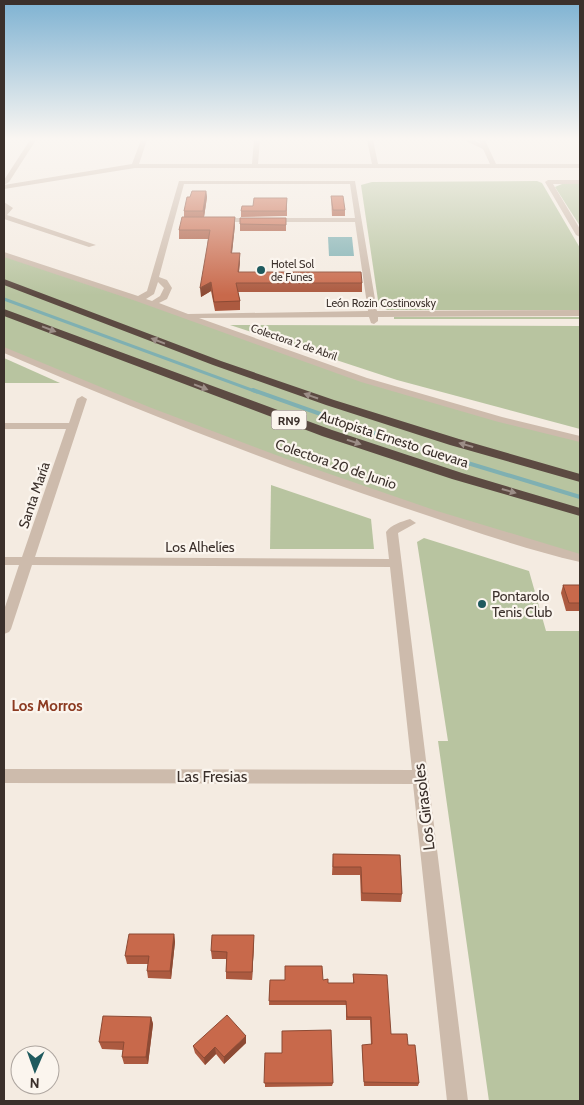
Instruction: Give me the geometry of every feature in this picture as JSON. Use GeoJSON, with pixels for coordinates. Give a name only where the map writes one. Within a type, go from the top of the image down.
{"type":"FeatureCollection","features":[{"type":"Feature","properties":{"kind":"highway","name":"Autopista Ernesto Guevara"},"geometry":{"type":"LineString","coordinates":[[4,282],[315,398],[418,431],[580,478]]}},
{"type":"Feature","properties":{"kind":"highway","name":"Autopista Ernesto Guevara"},"geometry":{"type":"LineString","coordinates":[[4,312],[326,433],[457,476],[580,512]]}},
{"type":"Feature","properties":{"kind":"street"},"geometry":{"type":"LineString","coordinates":[[139,299],[150,294],[160,280],[170,220],[178,192]]}},
{"type":"Feature","properties":{"kind":"street"},"geometry":{"type":"LineString","coordinates":[[355,192],[373,317]]}},
{"type":"Feature","properties":{"kind":"street"},"geometry":{"type":"LineString","coordinates":[[554,192],[580,235]]}},
{"type":"Feature","properties":{"kind":"street"},"geometry":{"type":"LineString","coordinates":[[4,204],[9,208],[4,216],[92,245]]}},
{"type":"Feature","properties":{"kind":"street"},"geometry":{"type":"LineString","coordinates":[[570,218],[580,218]]}},
{"type":"Feature","properties":{"kind":"street"},"geometry":{"type":"LineString","coordinates":[[170,220],[180,220]]}},
{"type":"Feature","properties":{"kind":"street"},"geometry":{"type":"LineString","coordinates":[[210,220],[359,220]]}},
{"type":"Feature","properties":{"kind":"street","name":"Colectora 2 de Abril"},"geometry":{"type":"LineString","coordinates":[[4,254],[139,299],[364,380],[499,419],[580,439]]}},
{"type":"Feature","properties":{"kind":"street"},"geometry":{"type":"LineString","coordinates":[[152,304],[171,294],[173,287],[160,280]]}},
{"type":"Feature","properties":{"kind":"street","name":"León Rozin Costinovsky"},"geometry":{"type":"LineString","coordinates":[[198,320],[580,314]]}},
{"type":"Feature","properties":{"kind":"street","name":"León Rozin Costinovsky"},"geometry":{"type":"LineString","coordinates":[[182,315],[580,321]]}},
{"type":"Feature","properties":{"kind":"street","name":"Colectora 20 de Junio"},"geometry":{"type":"LineString","coordinates":[[4,350],[165,418],[278,460],[382,497],[580,558]]}},
{"type":"Feature","properties":{"kind":"street","name":"Santa María"},"geometry":{"type":"LineString","coordinates":[[4,629],[82,399]]}},
{"type":"Feature","properties":{"kind":"street"},"geometry":{"type":"LineString","coordinates":[[4,426],[73,426]]}},
{"type":"Feature","properties":{"kind":"street","name":"Los Girasoles"},"geometry":{"type":"LineString","coordinates":[[410,523],[392,532],[458,1101]]}},
{"type":"Feature","properties":{"kind":"street","name":"Los Alhelíes"},"geometry":{"type":"LineString","coordinates":[[4,560],[396,563]]}},
{"type":"Feature","properties":{"kind":"street","name":"Las Fresias"},"geometry":{"type":"LineString","coordinates":[[4,776],[420,777]]}},
{"type":"Feature","properties":{"kind":"green space"},"geometry":{"type":"Polygon","coordinates":[[[362,192],[547,192],[580,248],[580,310],[388,310],[379,307],[362,192]]]}},
{"type":"Feature","properties":{"kind":"green space"},"geometry":{"type":"Polygon","coordinates":[[[558,192],[580,192],[580,226],[558,192]]]}},
{"type":"Feature","properties":{"kind":"green space"},"geometry":{"type":"Polygon","coordinates":[[[4,254],[139,299],[364,380],[499,419],[580,439],[580,558],[382,497],[80,383],[4,350],[4,254]]]}},
{"type":"Feature","properties":{"kind":"green space"},"geometry":{"type":"Polygon","coordinates":[[[394,317],[580,317],[580,319],[394,319],[394,317]]]}},
{"type":"Feature","properties":{"kind":"green space"},"geometry":{"type":"Polygon","coordinates":[[[230,325],[580,326],[580,429],[397,380],[230,325]]]}},
{"type":"Feature","properties":{"kind":"green space"},"geometry":{"type":"Polygon","coordinates":[[[4,358],[60,383],[4,383],[4,358]]]}},
{"type":"Feature","properties":{"kind":"green space"},"geometry":{"type":"Polygon","coordinates":[[[271,485],[371,519],[374,549],[270,549],[271,485]]]}},
{"type":"Feature","properties":{"kind":"green space"},"geometry":{"type":"Polygon","coordinates":[[[424,538],[529,571],[546,631],[580,631],[580,1101],[489,1101],[438,741],[448,741],[417,542],[424,538]]]}},
{"type":"Feature","properties":{"kind":"water"},"geometry":{"type":"Polygon","coordinates":[[[328,237],[352,237],[354,256],[329,256],[328,237]]]}},
{"type":"Feature","properties":{"kind":"building"},"geometry":{"type":"Polygon","coordinates":[[[192,192],[206,192],[203,211],[184,211],[187,197],[190,197],[192,192]]]}},
{"type":"Feature","properties":{"kind":"building"},"geometry":{"type":"Polygon","coordinates":[[[331,196],[343,196],[345,210],[333,210],[331,196]]]}},
{"type":"Feature","properties":{"kind":"building"},"geometry":{"type":"Polygon","coordinates":[[[254,198],[287,198],[286,211],[241,211],[242,206],[253,206],[254,198]]]}},
{"type":"Feature","properties":{"kind":"building"},"geometry":{"type":"Polygon","coordinates":[[[182,217],[235,217],[231,253],[240,253],[238,272],[361,272],[362,283],[236,283],[240,301],[214,302],[211,282],[200,288],[210,230],[179,230],[182,217]]]}},
{"type":"Feature","properties":{"kind":"building"},"geometry":{"type":"Polygon","coordinates":[[[240,218],[286,218],[286,225],[240,224],[240,218]]]}},
{"type":"Feature","properties":{"kind":"building"},"geometry":{"type":"Polygon","coordinates":[[[563,585],[580,585],[580,603],[569,603],[563,585]]]}},
{"type":"Feature","properties":{"kind":"building"},"geometry":{"type":"Polygon","coordinates":[[[333,854],[400,855],[402,894],[362,893],[361,867],[333,867],[333,854]]]}},
{"type":"Feature","properties":{"kind":"building"},"geometry":{"type":"Polygon","coordinates":[[[129,934],[174,934],[170,971],[147,971],[149,956],[125,956],[129,934]]]}},
{"type":"Feature","properties":{"kind":"building"},"geometry":{"type":"Polygon","coordinates":[[[212,935],[254,935],[252,972],[226,972],[227,952],[211,951],[212,935]]]}},
{"type":"Feature","properties":{"kind":"building"},"geometry":{"type":"Polygon","coordinates":[[[285,966],[322,966],[323,980],[328,979],[328,983],[354,983],[353,974],[387,975],[391,1034],[407,1034],[408,1045],[415,1045],[419,1083],[364,1082],[362,1045],[372,1044],[371,1017],[347,1017],[346,1001],[269,1001],[270,980],[285,980],[285,966]]]}},
{"type":"Feature","properties":{"kind":"building"},"geometry":{"type":"Polygon","coordinates":[[[227,1015],[246,1036],[224,1057],[215,1047],[204,1058],[193,1046],[227,1015]]]}},
{"type":"Feature","properties":{"kind":"building"},"geometry":{"type":"Polygon","coordinates":[[[103,1016],[151,1017],[146,1057],[122,1057],[124,1042],[99,1042],[103,1016]]]}},
{"type":"Feature","properties":{"kind":"building"},"geometry":{"type":"Polygon","coordinates":[[[331,1030],[333,1083],[264,1083],[265,1053],[282,1053],[282,1031],[331,1030]]]}},
{"type":"Feature","properties":{"kind":"waterway"},"geometry":{"type":"LineString","coordinates":[[4,299],[257,392]]}},
{"type":"Feature","properties":{"kind":"waterway"},"geometry":{"type":"LineString","coordinates":[[253,390],[405,444],[580,497]]}},
{"type":"Feature","properties":{"kind":"place","name":"Hotel Sol de Funes"},"geometry":{"type":"Point","coordinates":[261,270]}},
{"type":"Feature","properties":{"kind":"place","name":"Pontarolo Tenis Club"},"geometry":{"type":"Point","coordinates":[482,604]}},
{"type":"Feature","properties":{"kind":"district","name":"Los Morros"},"geometry":{"type":"Point","coordinates":[47,706]}}]}
